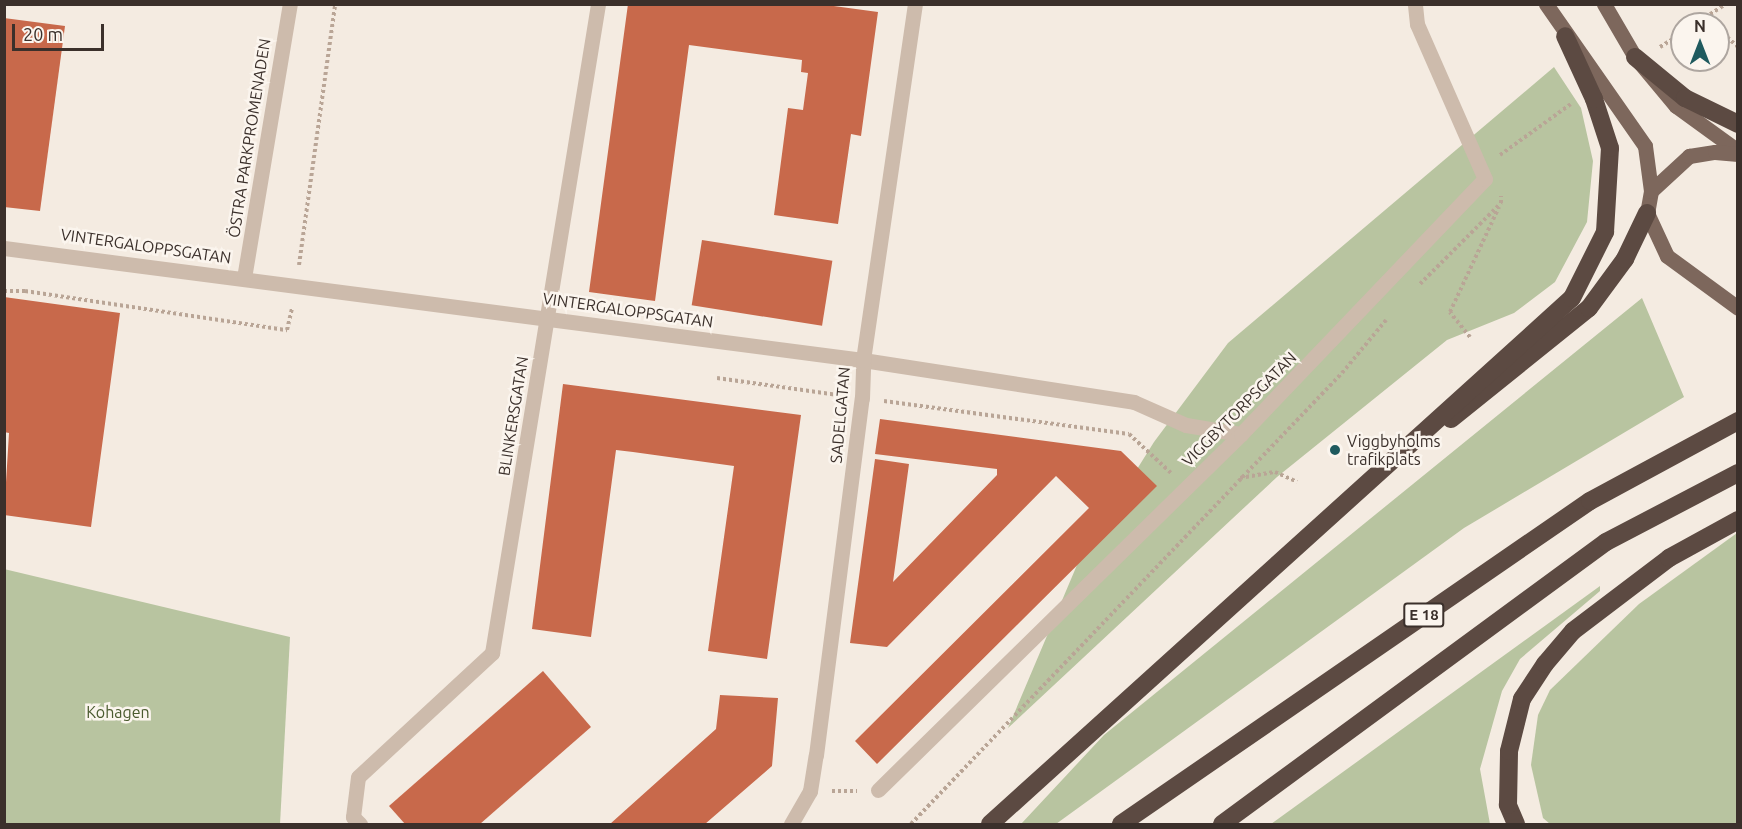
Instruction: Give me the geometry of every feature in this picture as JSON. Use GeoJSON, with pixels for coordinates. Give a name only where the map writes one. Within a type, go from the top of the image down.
{"type":"FeatureCollection","features":[{"type":"Feature","properties":{"kind":"highway"},"geometry":{"type":"LineString","coordinates":[[990,825],[1572,297],[1605,232],[1610,148],[1594,99],[1565,36]]}},
{"type":"Feature","properties":{"kind":"highway"},"geometry":{"type":"LineString","coordinates":[[1635,57],[1685,98],[1737,124]]}},
{"type":"Feature","properties":{"kind":"highway"},"geometry":{"type":"LineString","coordinates":[[1365,484],[1505,379],[1589,308],[1625,259],[1647,213]]}},
{"type":"Feature","properties":{"kind":"highway","name":"E 18"},"geometry":{"type":"LineString","coordinates":[[1121,825],[1590,501],[1737,421]]}},
{"type":"Feature","properties":{"kind":"highway"},"geometry":{"type":"LineString","coordinates":[[1222,825],[1606,542],[1737,473]]}},
{"type":"Feature","properties":{"kind":"highway"},"geometry":{"type":"LineString","coordinates":[[1516,825],[1508,805],[1509,751],[1522,699],[1545,664],[1574,632],[1669,558],[1737,520]]}},
{"type":"Feature","properties":{"kind":"main road"},"geometry":{"type":"LineString","coordinates":[[1546,4],[1565,36],[1646,146],[1652,191],[1647,213],[1667,256],[1737,308]]}},
{"type":"Feature","properties":{"kind":"main road"},"geometry":{"type":"LineString","coordinates":[[1604,4],[1635,57],[1676,106],[1737,152]]}},
{"type":"Feature","properties":{"kind":"main road"},"geometry":{"type":"LineString","coordinates":[[1652,191],[1689,156],[1737,152]]}},
{"type":"Feature","properties":{"kind":"street","name":"ÖSTRA PARKPROMENADEN"},"geometry":{"type":"LineString","coordinates":[[244,278],[290,4]]}},
{"type":"Feature","properties":{"kind":"street","name":"BLINKERSGATAN"},"geometry":{"type":"LineString","coordinates":[[360,825],[353,817],[358,777],[492,653],[598,4]]}},
{"type":"Feature","properties":{"kind":"street","name":"SADELGATAN"},"geometry":{"type":"LineString","coordinates":[[791,825],[810,791],[862,398],[863,360],[915,4]]}},
{"type":"Feature","properties":{"kind":"street","name":"VIGGBYTORPSGATAN"},"geometry":{"type":"LineString","coordinates":[[878,790],[1241,434],[1485,179],[1417,24],[1415,4]]}},
{"type":"Feature","properties":{"kind":"street","name":"VINTERGALOPPSGATAN"},"geometry":{"type":"LineString","coordinates":[[4,248],[863,360],[1134,402],[1186,425],[1241,434]]}},
{"type":"Feature","properties":{"kind":"path"},"geometry":{"type":"LineString","coordinates":[[1658,48],[1670,40]]}},
{"type":"Feature","properties":{"kind":"path"},"geometry":{"type":"LineString","coordinates":[[1470,337],[1450,312],[1501,204]]}},
{"type":"Feature","properties":{"kind":"path"},"geometry":{"type":"LineString","coordinates":[[717,378],[1130,434],[1186,487]]}},
{"type":"Feature","properties":{"kind":"path"},"geometry":{"type":"LineString","coordinates":[[911,825],[1239,478],[1275,472],[1297,482]]}},
{"type":"Feature","properties":{"kind":"path"},"geometry":{"type":"LineString","coordinates":[[810,791],[878,790]]}},
{"type":"Feature","properties":{"kind":"green space"},"geometry":{"type":"Polygon","coordinates":[[[1554,67],[1581,108],[1593,161],[1587,222],[1555,282],[1514,313],[1447,340],[1277,477],[1008,728],[1077,565],[1154,442],[1228,343],[1554,67]]]}},
{"type":"Feature","properties":{"kind":"green space"},"geometry":{"type":"Polygon","coordinates":[[[1642,298],[1684,397],[1464,528],[1056,824],[1021,824],[1104,735],[1642,298]]]}},
{"type":"Feature","properties":{"kind":"green space"},"geometry":{"type":"Polygon","coordinates":[[[1737,533],[1737,824],[1550,824],[1543,818],[1531,765],[1538,715],[1550,690],[1639,604],[1737,533]]]}},
{"type":"Feature","properties":{"kind":"green space","name":"Kohagen"},"geometry":{"type":"Polygon","coordinates":[[[4,569],[290,637],[280,824],[5,824],[4,569]]]}},
{"type":"Feature","properties":{"kind":"green space"},"geometry":{"type":"Polygon","coordinates":[[[1600,586],[1600,591],[1520,659],[1502,691],[1480,769],[1490,824],[1271,824],[1600,586]]]}},
{"type":"Feature","properties":{"kind":"building"},"geometry":{"type":"Polygon","coordinates":[[[628,4],[819,4],[878,12],[861,136],[851,134],[838,224],[774,215],[788,108],[803,110],[808,73],[801,72],[802,60],[689,45],[655,301],[589,292],[628,4]]]}},
{"type":"Feature","properties":{"kind":"building"},"geometry":{"type":"Polygon","coordinates":[[[4,18],[65,26],[40,211],[4,207],[4,18]]]}},
{"type":"Feature","properties":{"kind":"building"},"geometry":{"type":"Polygon","coordinates":[[[702,240],[832,261],[822,326],[692,305],[702,240]]]}},
{"type":"Feature","properties":{"kind":"building"},"geometry":{"type":"Polygon","coordinates":[[[4,297],[120,313],[91,527],[4,515],[9,433],[4,432],[4,297]]]}},
{"type":"Feature","properties":{"kind":"building"},"geometry":{"type":"Polygon","coordinates":[[[563,384],[801,415],[767,659],[708,651],[734,466],[633,452],[616,450],[591,637],[532,629],[563,384]]]}},
{"type":"Feature","properties":{"kind":"building"},"geometry":{"type":"Polygon","coordinates":[[[880,419],[1121,451],[1157,486],[877,764],[855,741],[1089,508],[1056,476],[887,647],[850,643],[875,459],[909,464],[893,582],[997,475],[997,469],[875,454],[880,419]]]}},
{"type":"Feature","properties":{"kind":"building"},"geometry":{"type":"Polygon","coordinates":[[[543,671],[591,727],[480,824],[405,824],[389,806],[543,671]]]}},
{"type":"Feature","properties":{"kind":"building"},"geometry":{"type":"Polygon","coordinates":[[[720,695],[778,698],[772,766],[705,824],[610,824],[716,729],[720,695]]]}},
{"type":"Feature","properties":{"kind":"place","name":"Viggbyholms trafikplats"},"geometry":{"type":"Point","coordinates":[1335,450]}}]}
